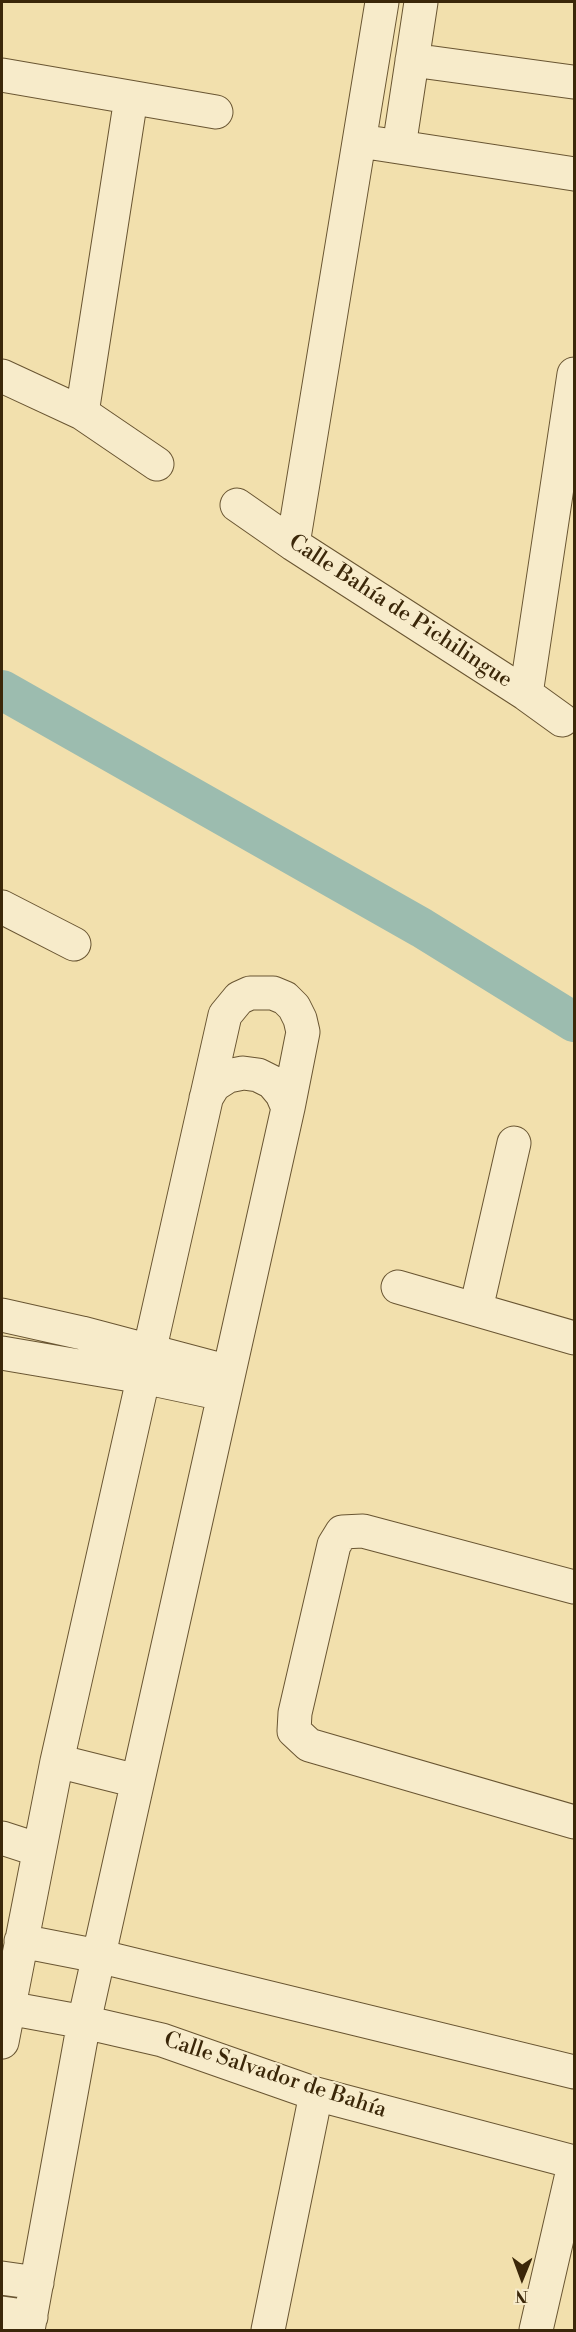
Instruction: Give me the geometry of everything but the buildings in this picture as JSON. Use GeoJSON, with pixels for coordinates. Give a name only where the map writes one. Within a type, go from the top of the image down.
{"type":"FeatureCollection","features":[{"type":"Feature","properties":{"kind":"street"},"geometry":{"type":"LineString","coordinates":[[293,544],[382,2]]}},
{"type":"Feature","properties":{"kind":"street"},"geometry":{"type":"LineString","coordinates":[[399,147],[421,2]]}},
{"type":"Feature","properties":{"kind":"street"},"geometry":{"type":"LineString","coordinates":[[412,60],[573,82]]}},
{"type":"Feature","properties":{"kind":"street"},"geometry":{"type":"LineString","coordinates":[[2,75],[216,112]]}},
{"type":"Feature","properties":{"kind":"street"},"geometry":{"type":"LineString","coordinates":[[82,413],[132,98]]}},
{"type":"Feature","properties":{"kind":"street"},"geometry":{"type":"LineString","coordinates":[[360,141],[574,174]]}},
{"type":"Feature","properties":{"kind":"street"},"geometry":{"type":"LineString","coordinates":[[526,694],[574,374]]}},
{"type":"Feature","properties":{"kind":"street"},"geometry":{"type":"LineString","coordinates":[[2,376],[82,413],[157,464]]}},
{"type":"Feature","properties":{"kind":"street","name":"Calle Bahía de Pichilingue"},"geometry":{"type":"LineString","coordinates":[[237,505],[293,544],[526,694],[562,720]]}},
{"type":"Feature","properties":{"kind":"street"},"geometry":{"type":"LineString","coordinates":[[2,907],[74,944]]}},
{"type":"Feature","properties":{"kind":"street"},"geometry":{"type":"LineString","coordinates":[[2,2042],[57,1761],[225,1016],[239,998],[261,991],[273,993],[285,998],[294,1007],[303,1032],[288,1108],[98,1956],[37,2283],[20,2320]]}},
{"type":"Feature","properties":{"kind":"street"},"geometry":{"type":"LineString","coordinates":[[206,1098],[214,1085],[228,1076],[243,1073],[258,1075],[272,1082],[282,1094],[288,1108]]}},
{"type":"Feature","properties":{"kind":"street"},"geometry":{"type":"LineString","coordinates":[[476,1309],[514,1143]]}},
{"type":"Feature","properties":{"kind":"street"},"geometry":{"type":"LineString","coordinates":[[398,1287],[574,1338]]}},
{"type":"Feature","properties":{"kind":"street"},"geometry":{"type":"LineString","coordinates":[[2,1316],[82,1333],[146,1364]]}},
{"type":"Feature","properties":{"kind":"street"},"geometry":{"type":"LineString","coordinates":[[2,1353],[146,1364],[226,1383]]}},
{"type":"Feature","properties":{"kind":"street"},"geometry":{"type":"LineString","coordinates":[[574,1587],[363,1531],[342,1532],[333,1545],[295,1713],[294,1731],[309,1745],[574,1822]]}},
{"type":"Feature","properties":{"kind":"street"},"geometry":{"type":"LineString","coordinates":[[57,1761],[137,1781]]}},
{"type":"Feature","properties":{"kind":"street"},"geometry":{"type":"LineString","coordinates":[[2,1838],[39,1850]]}},
{"type":"Feature","properties":{"kind":"street"},"geometry":{"type":"LineString","coordinates":[[21,1941],[98,1956],[574,2072]]}},
{"type":"Feature","properties":{"kind":"street","name":"Calle Salvador de Bahía"},"geometry":{"type":"LineString","coordinates":[[8,2008],[162,2040],[316,2094],[574,2163]]}},
{"type":"Feature","properties":{"kind":"street"},"geometry":{"type":"LineString","coordinates":[[276,2329],[316,2094]]}},
{"type":"Feature","properties":{"kind":"street"},"geometry":{"type":"LineString","coordinates":[[537,2331],[574,2163]]}},
{"type":"Feature","properties":{"kind":"street"},"geometry":{"type":"LineString","coordinates":[[2,2278],[37,2283]]}},
{"type":"Feature","properties":{"kind":"waterway"},"geometry":{"type":"LineString","coordinates":[[2,690],[422,928],[574,1022]]}}]}
